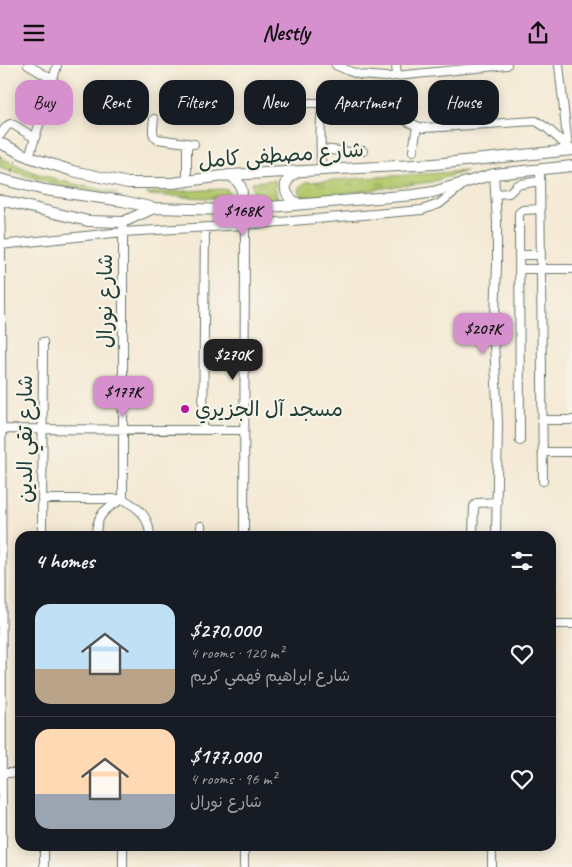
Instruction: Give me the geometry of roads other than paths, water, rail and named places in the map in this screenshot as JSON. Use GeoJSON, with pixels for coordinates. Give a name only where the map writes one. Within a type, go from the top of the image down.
{"type":"FeatureCollection","features":[{"type":"Feature","properties":{"kind":"main road","name":"شارع مصطفى كامل"},"geometry":{"type":"LineString","coordinates":[[0,143],[24,155],[73,171],[128,183],[173,183],[230,175],[434,163],[570,149]]}},
{"type":"Feature","properties":{"kind":"main road"},"geometry":{"type":"LineString","coordinates":[[3,180],[45,190],[123,201],[154,208],[232,210],[414,195],[433,192],[494,174],[572,166]]}},
{"type":"Feature","properties":{"kind":"main road"},"geometry":{"type":"LineString","coordinates":[[298,171],[287,180],[286,188],[287,195],[292,201],[299,204]]}},
{"type":"Feature","properties":{"kind":"main road"},"geometry":{"type":"LineString","coordinates":[[230,175],[236,179],[242,192],[238,205],[232,210]]}},
{"type":"Feature","properties":{"kind":"main road"},"geometry":{"type":"LineString","coordinates":[[0,200],[88,221],[123,227],[154,208]]}},
{"type":"Feature","properties":{"kind":"street"},"geometry":{"type":"LineString","coordinates":[[28,65],[51,80]]}},
{"type":"Feature","properties":{"kind":"street"},"geometry":{"type":"LineString","coordinates":[[53,80],[57,65]]}},
{"type":"Feature","properties":{"kind":"street"},"geometry":{"type":"LineString","coordinates":[[336,65],[360,75],[384,77],[507,65]]}},
{"type":"Feature","properties":{"kind":"street"},"geometry":{"type":"LineString","coordinates":[[396,65],[396,76]]}},
{"type":"Feature","properties":{"kind":"street"},"geometry":{"type":"LineString","coordinates":[[559,65],[570,149]]}},
{"type":"Feature","properties":{"kind":"street"},"geometry":{"type":"LineString","coordinates":[[154,119],[154,137],[190,143],[187,181]]}},
{"type":"Feature","properties":{"kind":"street"},"geometry":{"type":"LineString","coordinates":[[499,123],[536,121],[547,127],[570,149]]}},
{"type":"Feature","properties":{"kind":"street"},"geometry":{"type":"LineString","coordinates":[[0,135],[7,126],[12,124],[35,138]]}},
{"type":"Feature","properties":{"kind":"street"},"geometry":{"type":"LineString","coordinates":[[24,155],[35,138],[39,125]]}},
{"type":"Feature","properties":{"kind":"street"},"geometry":{"type":"LineString","coordinates":[[320,125],[321,170]]}},
{"type":"Feature","properties":{"kind":"street"},"geometry":{"type":"LineString","coordinates":[[413,151],[417,126],[428,128],[475,125]]}},
{"type":"Feature","properties":{"kind":"street"},"geometry":{"type":"LineString","coordinates":[[321,149],[354,153],[363,151]]}},
{"type":"Feature","properties":{"kind":"street"},"geometry":{"type":"LineString","coordinates":[[540,169],[543,481]]}},
{"type":"Feature","properties":{"kind":"street"},"geometry":{"type":"LineString","coordinates":[[494,174],[497,222],[494,342],[498,423],[496,531]]}},
{"type":"Feature","properties":{"kind":"street"},"geometry":{"type":"LineString","coordinates":[[1,245],[123,227],[245,225],[422,210],[439,204],[468,181]]}},
{"type":"Feature","properties":{"kind":"street"},"geometry":{"type":"LineString","coordinates":[[495,194],[509,193],[521,183],[540,181]]}},
{"type":"Feature","properties":{"kind":"street"},"geometry":{"type":"LineString","coordinates":[[0,207],[2,867]]}},
{"type":"Feature","properties":{"kind":"street"},"geometry":{"type":"LineString","coordinates":[[520,441],[519,213],[524,210],[540,209]]}},
{"type":"Feature","properties":{"kind":"street"},"geometry":{"type":"LineString","coordinates":[[244,531],[245,225]]}},
{"type":"Feature","properties":{"kind":"street","name":"شارع نورال"},"geometry":{"type":"LineString","coordinates":[[123,227],[123,499]]}},
{"type":"Feature","properties":{"kind":"street"},"geometry":{"type":"LineString","coordinates":[[203,430],[205,227]]}},
{"type":"Feature","properties":{"kind":"street"},"geometry":{"type":"LineString","coordinates":[[519,255],[540,255]]}},
{"type":"Feature","properties":{"kind":"street"},"geometry":{"type":"LineString","coordinates":[[519,269],[572,269]]}},
{"type":"Feature","properties":{"kind":"street","name":"شارع تقي الدين"},"geometry":{"type":"LineString","coordinates":[[42,531],[43,342]]}},
{"type":"Feature","properties":{"kind":"street"},"geometry":{"type":"LineString","coordinates":[[542,420],[572,420]]}},
{"type":"Feature","properties":{"kind":"street"},"geometry":{"type":"LineString","coordinates":[[2,429],[244,430]]}},
{"type":"Feature","properties":{"kind":"street"},"geometry":{"type":"LineString","coordinates":[[542,452],[572,452]]}},
{"type":"Feature","properties":{"kind":"street"},"geometry":{"type":"LineString","coordinates":[[42,499],[123,499],[142,511],[149,531]]}},
{"type":"Feature","properties":{"kind":"street"},"geometry":{"type":"LineString","coordinates":[[96,531],[99,518],[105,510],[123,499]]}},
{"type":"Feature","properties":{"kind":"street"},"geometry":{"type":"LineString","coordinates":[[473,531],[474,505],[477,503],[496,502]]}},
{"type":"Feature","properties":{"kind":"street"},"geometry":{"type":"LineString","coordinates":[[200,526],[200,531]]}},
{"type":"Feature","properties":{"kind":"street"},"geometry":{"type":"LineString","coordinates":[[556,624],[572,624]]}},
{"type":"Feature","properties":{"kind":"street"},"geometry":{"type":"LineString","coordinates":[[2,773],[15,773]]}},
{"type":"Feature","properties":{"kind":"street"},"geometry":{"type":"LineString","coordinates":[[44,851],[44,867]]}},
{"type":"Feature","properties":{"kind":"street"},"geometry":{"type":"LineString","coordinates":[[123,851],[123,867]]}},
{"type":"Feature","properties":{"kind":"street"},"geometry":{"type":"LineString","coordinates":[[244,851],[244,867]]}},
{"type":"Feature","properties":{"kind":"street"},"geometry":{"type":"LineString","coordinates":[[492,851],[492,867]]}},
{"type":"Feature","properties":{"kind":"place","name":"مسجد آل الجزيري"},"geometry":{"type":"Point","coordinates":[185,409]}}]}
